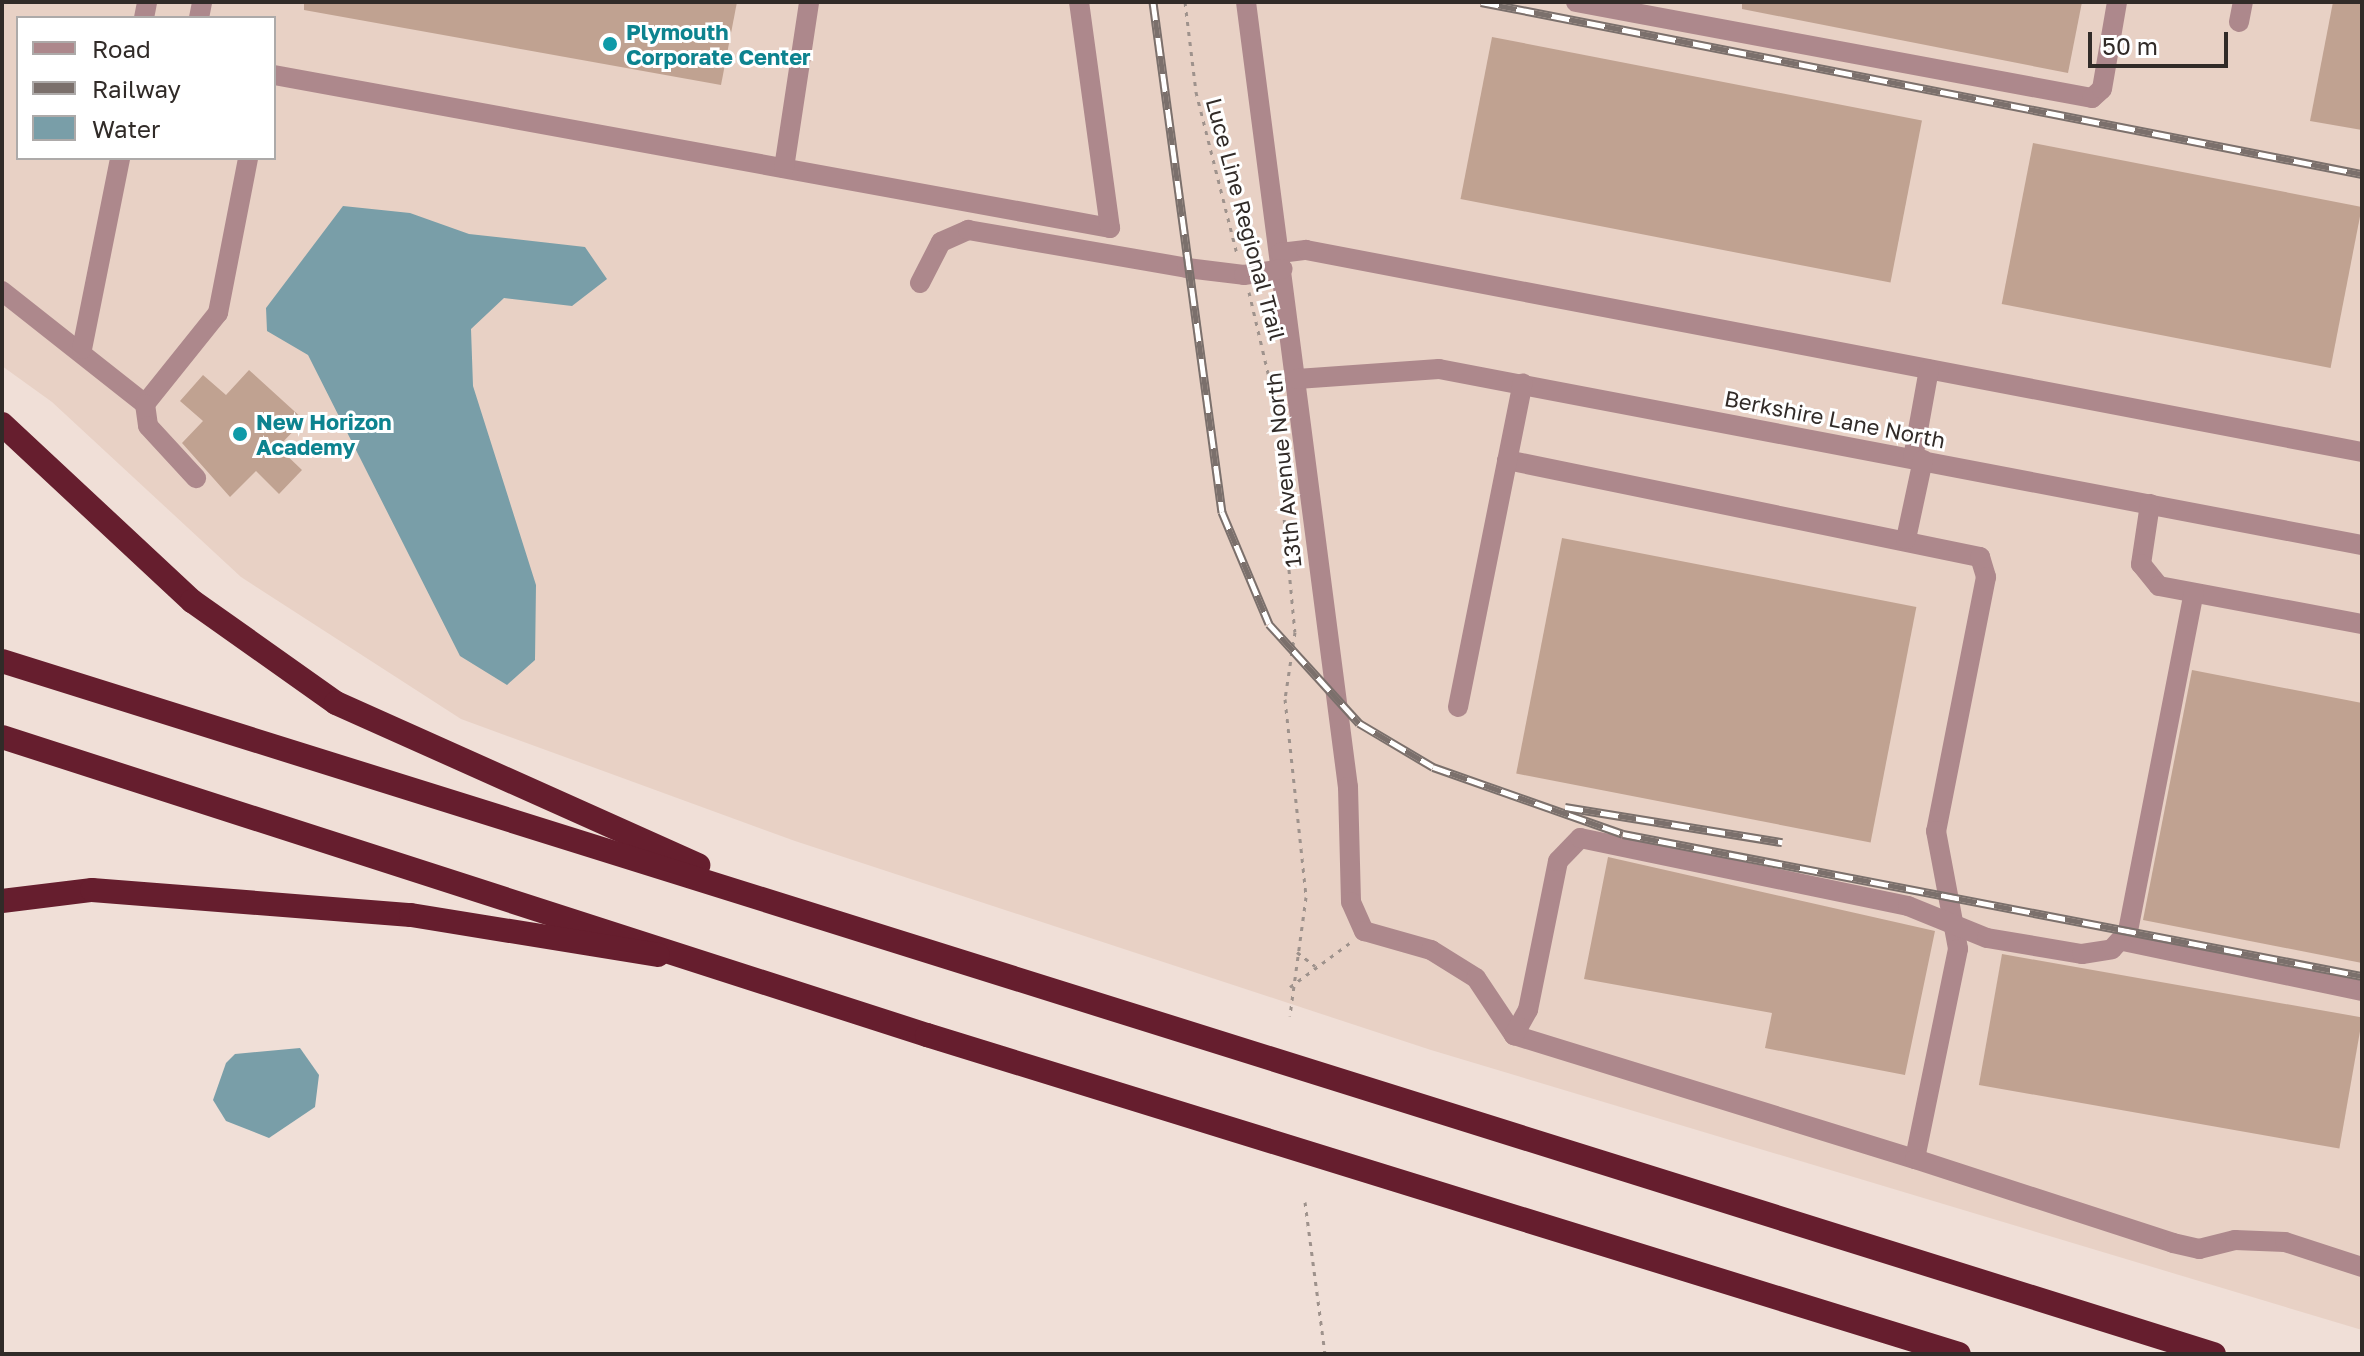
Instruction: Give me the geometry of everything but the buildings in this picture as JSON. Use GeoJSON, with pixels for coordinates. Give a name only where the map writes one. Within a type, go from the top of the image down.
{"type":"FeatureCollection","features":[{"type":"Feature","properties":{"kind":"highway"},"geometry":{"type":"LineString","coordinates":[[2,424],[192,601],[336,703],[822,918]]}},
{"type":"Feature","properties":{"kind":"highway"},"geometry":{"type":"LineString","coordinates":[[2,661],[2214,1354]]}},
{"type":"Feature","properties":{"kind":"highway"},"geometry":{"type":"LineString","coordinates":[[2,737],[708,960],[942,1040],[1959,1354]]}},
{"type":"Feature","properties":{"kind":"highway"},"geometry":{"type":"LineString","coordinates":[[2,901],[92,890],[411,915],[584,947],[708,960]]}},
{"type":"Feature","properties":{"kind":"street"},"geometry":{"type":"LineString","coordinates":[[784,168],[809,2]]}},
{"type":"Feature","properties":{"kind":"street"},"geometry":{"type":"LineString","coordinates":[[276,75],[1110,228],[1079,2]]}},
{"type":"Feature","properties":{"kind":"street","name":"13th Avenue North"},"geometry":{"type":"LineString","coordinates":[[1246,2],[1297,379],[1332,699],[1348,787],[1351,902],[1364,931]]}},
{"type":"Feature","properties":{"kind":"street"},"geometry":{"type":"LineString","coordinates":[[1576,2],[2073,98],[2092,98],[2102,89],[2117,2]]}},
{"type":"Feature","properties":{"kind":"street"},"geometry":{"type":"LineString","coordinates":[[82,349],[120,160]]}},
{"type":"Feature","properties":{"kind":"street"},"geometry":{"type":"LineString","coordinates":[[145,404],[218,313],[248,160]]}},
{"type":"Feature","properties":{"kind":"street"},"geometry":{"type":"LineString","coordinates":[[920,283],[941,242],[968,230],[1244,275],[1306,250],[2362,452]]}},
{"type":"Feature","properties":{"kind":"street"},"geometry":{"type":"LineString","coordinates":[[2,291],[82,349],[145,404],[148,426],[196,478]]}},
{"type":"Feature","properties":{"kind":"street","name":"Berkshire Lane North"},"geometry":{"type":"LineString","coordinates":[[1297,379],[1411,368],[1523,383],[2362,545]]}},
{"type":"Feature","properties":{"kind":"street"},"geometry":{"type":"LineString","coordinates":[[1906,539],[1929,369]]}},
{"type":"Feature","properties":{"kind":"street"},"geometry":{"type":"LineString","coordinates":[[1458,707],[1523,383]]}},
{"type":"Feature","properties":{"kind":"street"},"geometry":{"type":"LineString","coordinates":[[1507,460],[1906,539],[1980,557],[1986,577],[1936,831],[1956,925],[1958,949],[1915,1159]]}},
{"type":"Feature","properties":{"kind":"street"},"geometry":{"type":"LineString","coordinates":[[2150,504],[2141,564],[2159,586],[2362,624]]}},
{"type":"Feature","properties":{"kind":"street"},"geometry":{"type":"LineString","coordinates":[[2123,941],[2194,593]]}},
{"type":"Feature","properties":{"kind":"street"},"geometry":{"type":"LineString","coordinates":[[1514,1035],[1528,1010],[1558,861],[1580,838],[1908,906],[1987,938],[2098,954],[2259,985]]}},
{"type":"Feature","properties":{"kind":"street"},"geometry":{"type":"LineString","coordinates":[[1364,931],[1431,950],[1476,978],[1514,1035],[1915,1159],[2173,1243],[2199,1249],[2235,1240],[2285,1242],[2362,1267]]}},
{"type":"Feature","properties":{"kind":"street"},"geometry":{"type":"LineString","coordinates":[[2098,954],[2123,941],[2362,991]]}},
{"type":"Feature","properties":{"kind":"path","name":"Luce Line Regional Trail"},"geometry":{"type":"LineString","coordinates":[[1185,2],[1200,108],[1272,390],[1295,632],[1285,699],[1306,897],[1290,987],[1290,1016]]}},
{"type":"Feature","properties":{"kind":"path"},"geometry":{"type":"LineString","coordinates":[[1290,987],[1364,931]]}},
{"type":"Feature","properties":{"kind":"path"},"geometry":{"type":"LineString","coordinates":[[1297,952],[1315,966]]}},
{"type":"Feature","properties":{"kind":"path"},"geometry":{"type":"LineString","coordinates":[[1305,1202],[1325,1354]]}},
{"type":"Feature","properties":{"kind":"shaded area"},"geometry":{"type":"Polygon","coordinates":[[[2,2],[2362,2],[2362,1330],[1431,1050],[795,841],[461,719],[241,577],[52,402],[2,366],[2,2]]]}},
{"type":"Feature","properties":{"kind":"water"},"geometry":{"type":"Polygon","coordinates":[[[343,206],[410,213],[469,234],[585,247],[607,279],[572,306],[504,298],[471,329],[473,386],[536,585],[535,660],[507,685],[460,656],[308,355],[267,331],[266,308],[343,206]]]}},
{"type":"Feature","properties":{"kind":"water"},"geometry":{"type":"Polygon","coordinates":[[[300,1048],[319,1075],[315,1107],[269,1138],[226,1121],[213,1100],[226,1063],[235,1054],[300,1048]]]}},
{"type":"Feature","properties":{"kind":"railway"},"geometry":{"type":"LineString","coordinates":[[1153,2],[1222,512],[1269,624],[1359,723],[1433,767],[1623,834],[2362,976]]}},
{"type":"Feature","properties":{"kind":"railway"},"geometry":{"type":"LineString","coordinates":[[1481,2],[2362,174]]}},
{"type":"Feature","properties":{"kind":"railway"},"geometry":{"type":"LineString","coordinates":[[1565,807],[1782,842]]}},
{"type":"Feature","properties":{"kind":"place","name":"Plymouth Corporate Center"},"geometry":{"type":"Point","coordinates":[610,44]}},
{"type":"Feature","properties":{"kind":"place","name":"New Horizon Academy"},"geometry":{"type":"Point","coordinates":[240,434]}}]}
